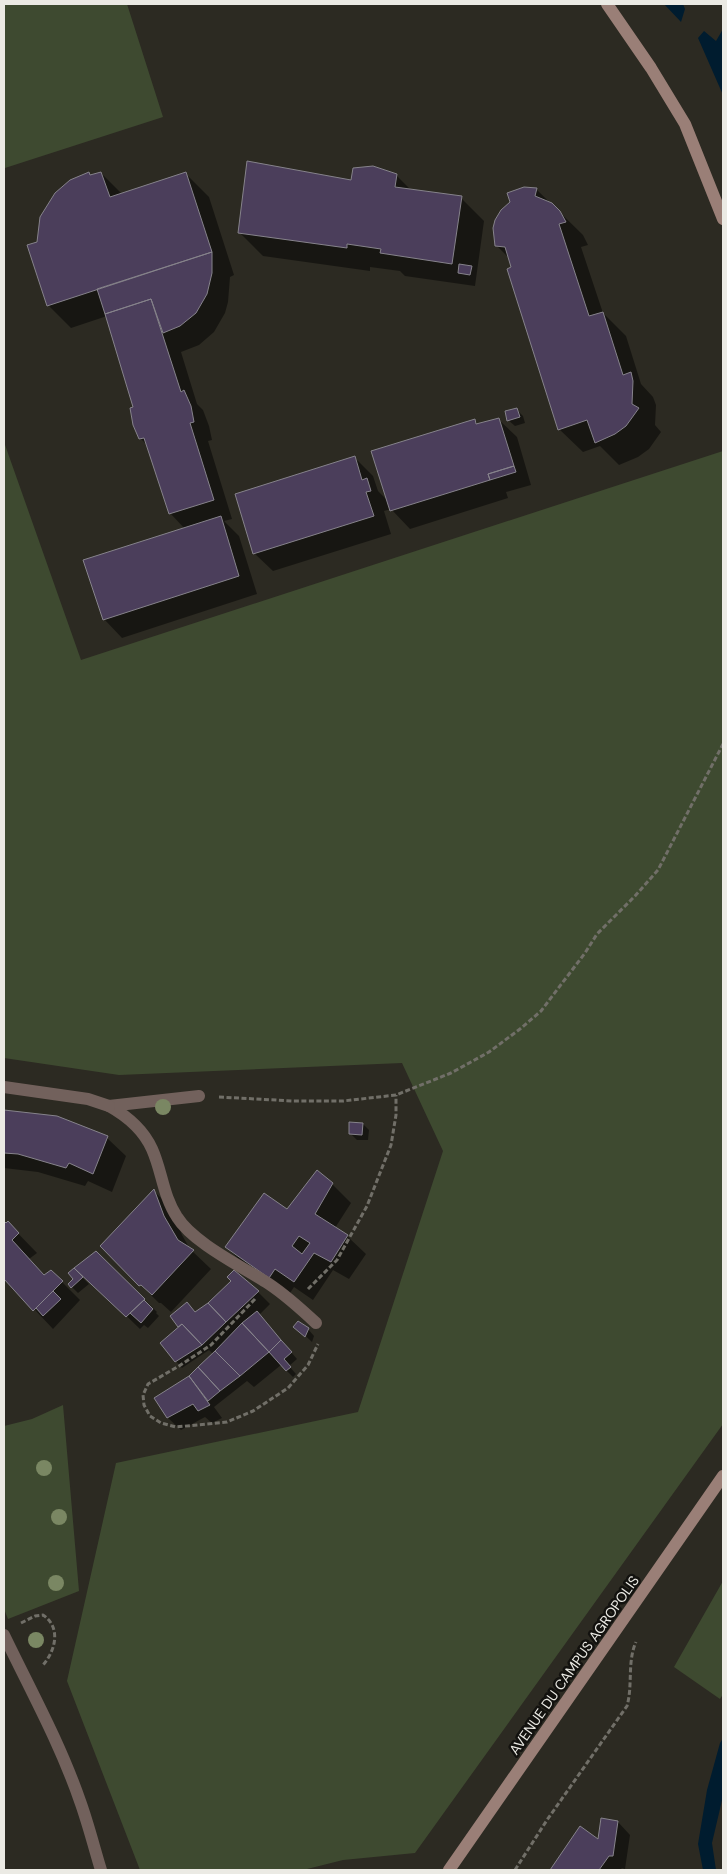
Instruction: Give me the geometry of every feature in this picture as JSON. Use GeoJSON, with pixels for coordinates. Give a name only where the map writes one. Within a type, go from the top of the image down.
{"type":"FeatureCollection","features":[{"type":"Feature","properties":{"kind":"street"},"geometry":{"type":"LineString","coordinates":[[606,4],[651,68],[684,124],[723,219]]}},
{"type":"Feature","properties":{"kind":"street"},"geometry":{"type":"LineString","coordinates":[[4,1087],[88,1099],[109,1106],[123,1114],[144,1135],[152,1149],[169,1203],[178,1219],[196,1237],[291,1299],[316,1323]]}},
{"type":"Feature","properties":{"kind":"street"},"geometry":{"type":"LineString","coordinates":[[109,1106],[199,1096]]}},
{"type":"Feature","properties":{"kind":"street","name":"AVENUE DU CAMPUS AGROPOLIS"},"geometry":{"type":"LineString","coordinates":[[449,1870],[723,1476]]}},
{"type":"Feature","properties":{"kind":"street"},"geometry":{"type":"LineString","coordinates":[[4,1635],[56,1741],[74,1786],[101,1870]]}},
{"type":"Feature","properties":{"kind":"path"},"geometry":{"type":"LineString","coordinates":[[199,1096],[343,1101],[396,1095],[451,1073],[489,1052],[520,1030],[541,1011],[585,954],[597,934],[658,870],[723,744]]}},
{"type":"Feature","properties":{"kind":"path"},"geometry":{"type":"LineString","coordinates":[[291,1299],[296,1293],[303,1295],[337,1260],[367,1206],[391,1145],[396,1115],[396,1095]]}},
{"type":"Feature","properties":{"kind":"path"},"geometry":{"type":"LineString","coordinates":[[269,1284],[211,1345],[148,1384],[143,1395],[144,1405],[150,1416],[161,1423],[176,1427],[227,1422],[252,1411],[288,1388],[308,1365],[322,1333],[316,1323]]}},
{"type":"Feature","properties":{"kind":"path"},"geometry":{"type":"LineString","coordinates":[[19,1624],[35,1616],[43,1615],[50,1620],[55,1634],[55,1643],[47,1660],[26,1680]]}},
{"type":"Feature","properties":{"kind":"path"},"geometry":{"type":"LineString","coordinates":[[516,1870],[547,1820],[627,1706],[630,1695],[631,1660],[637,1640]]}},
{"type":"Feature","properties":{"kind":"green space"},"geometry":{"type":"Polygon","coordinates":[[[4,4],[127,4],[163,117],[5,168],[4,4]]]}},
{"type":"Feature","properties":{"kind":"green space"},"geometry":{"type":"Polygon","coordinates":[[[4,442],[81,660],[723,451],[723,1424],[415,1853],[343,1860],[303,1870],[140,1870],[67,1681],[116,1463],[358,1412],[443,1151],[402,1063],[119,1075],[4,1058],[4,442]]]}},
{"type":"Feature","properties":{"kind":"green space"},"geometry":{"type":"Polygon","coordinates":[[[63,1405],[79,1591],[8,1619],[4,1609],[4,1426],[32,1419],[63,1405]]]}},
{"type":"Feature","properties":{"kind":"green space"},"geometry":{"type":"Polygon","coordinates":[[[723,1581],[723,1694],[720,1699],[674,1667],[723,1581]]]}},
{"type":"Feature","properties":{"kind":"water"},"geometry":{"type":"Polygon","coordinates":[[[664,4],[683,4],[685,9],[681,22],[664,4]]]}},
{"type":"Feature","properties":{"kind":"water"},"geometry":{"type":"Polygon","coordinates":[[[723,29],[723,95],[698,38],[704,31],[716,41],[723,29]]]}},
{"type":"Feature","properties":{"kind":"water"},"geometry":{"type":"Polygon","coordinates":[[[723,1738],[723,1796],[712,1843],[716,1870],[703,1870],[698,1844],[707,1790],[723,1738]]]}},
{"type":"Feature","properties":{"kind":"building"},"geometry":{"type":"Polygon","coordinates":[[[247,161],[351,180],[353,168],[373,166],[397,174],[395,187],[462,196],[452,264],[380,253],[381,249],[347,244],[347,248],[238,233],[247,161]]]}},
{"type":"Feature","properties":{"kind":"building"},"geometry":{"type":"Polygon","coordinates":[[[89,172],[90,175],[101,172],[110,197],[186,172],[212,252],[47,306],[27,245],[37,242],[40,217],[55,193],[70,180],[89,172]]]}},
{"type":"Feature","properties":{"kind":"building"},"geometry":{"type":"Polygon","coordinates":[[[524,187],[537,188],[535,196],[552,203],[560,211],[566,222],[559,224],[589,316],[603,312],[623,375],[631,372],[633,381],[632,404],[639,408],[626,426],[615,434],[595,443],[587,420],[558,430],[507,269],[511,267],[505,247],[495,246],[493,228],[501,210],[510,202],[507,193],[524,187]]]}},
{"type":"Feature","properties":{"kind":"building"},"geometry":{"type":"Polygon","coordinates":[[[212,252],[212,273],[207,294],[196,313],[180,326],[163,333],[151,299],[105,314],[97,289],[212,252]]]}},
{"type":"Feature","properties":{"kind":"building"},"geometry":{"type":"Polygon","coordinates":[[[459,264],[472,266],[470,275],[458,273],[459,264]]]}},
{"type":"Feature","properties":{"kind":"building"},"geometry":{"type":"Polygon","coordinates":[[[151,299],[181,392],[184,390],[191,406],[194,422],[190,423],[214,500],[169,514],[144,438],[139,439],[133,425],[130,408],[133,407],[105,314],[151,299]]]}},
{"type":"Feature","properties":{"kind":"building"},"geometry":{"type":"Polygon","coordinates":[[[517,408],[520,417],[507,421],[505,411],[517,408]]]}},
{"type":"Feature","properties":{"kind":"building"},"geometry":{"type":"Polygon","coordinates":[[[499,418],[514,466],[488,474],[490,480],[390,511],[371,451],[475,419],[476,424],[499,418]]]}},
{"type":"Feature","properties":{"kind":"building"},"geometry":{"type":"Polygon","coordinates":[[[355,456],[362,480],[367,478],[371,491],[366,492],[374,516],[253,554],[235,494],[355,456]]]}},
{"type":"Feature","properties":{"kind":"building"},"geometry":{"type":"Polygon","coordinates":[[[514,466],[516,472],[490,480],[488,474],[514,466]]]}},
{"type":"Feature","properties":{"kind":"building"},"geometry":{"type":"Polygon","coordinates":[[[221,516],[239,576],[103,620],[83,560],[221,516]]]}},
{"type":"Feature","properties":{"kind":"building"},"geometry":{"type":"Polygon","coordinates":[[[4,1110],[57,1116],[108,1136],[93,1174],[69,1163],[66,1168],[18,1154],[4,1153],[4,1110]]]}},
{"type":"Feature","properties":{"kind":"building"},"geometry":{"type":"Polygon","coordinates":[[[349,1122],[363,1123],[362,1135],[349,1134],[349,1122]]]}},
{"type":"Feature","properties":{"kind":"building"},"geometry":{"type":"Polygon","coordinates":[[[317,1170],[333,1183],[315,1214],[348,1235],[331,1262],[314,1253],[294,1282],[275,1269],[269,1278],[225,1247],[264,1193],[287,1209],[317,1170]],[[299,1236],[292,1246],[302,1254],[310,1243],[299,1236]]]}},
{"type":"Feature","properties":{"kind":"building"},"geometry":{"type":"Polygon","coordinates":[[[154,1189],[164,1216],[178,1240],[194,1250],[152,1295],[141,1285],[139,1286],[100,1246],[154,1189]]]}},
{"type":"Feature","properties":{"kind":"building"},"geometry":{"type":"Polygon","coordinates":[[[4,1221],[6,1223],[8,1221],[19,1233],[12,1240],[44,1275],[51,1270],[63,1281],[33,1311],[4,1279],[4,1221]]]}},
{"type":"Feature","properties":{"kind":"building"},"geometry":{"type":"Polygon","coordinates":[[[96,1251],[145,1299],[126,1317],[74,1268],[96,1251]]]}},
{"type":"Feature","properties":{"kind":"building"},"geometry":{"type":"Polygon","coordinates":[[[74,1268],[83,1277],[71,1288],[68,1284],[73,1279],[68,1273],[74,1268]]]}},
{"type":"Feature","properties":{"kind":"building"},"geometry":{"type":"Polygon","coordinates":[[[234,1270],[259,1291],[226,1322],[208,1303],[231,1281],[227,1277],[234,1270]]]}},
{"type":"Feature","properties":{"kind":"building"},"geometry":{"type":"Polygon","coordinates":[[[53,1291],[61,1299],[43,1316],[36,1308],[53,1291]]]}},
{"type":"Feature","properties":{"kind":"building"},"geometry":{"type":"Polygon","coordinates":[[[144,1300],[153,1309],[141,1323],[130,1313],[144,1300]]]}},
{"type":"Feature","properties":{"kind":"building"},"geometry":{"type":"Polygon","coordinates":[[[187,1302],[195,1312],[208,1303],[226,1322],[202,1345],[182,1324],[178,1327],[170,1316],[187,1302]]]}},
{"type":"Feature","properties":{"kind":"building"},"geometry":{"type":"Polygon","coordinates":[[[257,1311],[281,1340],[269,1352],[242,1323],[257,1311]]]}},
{"type":"Feature","properties":{"kind":"building"},"geometry":{"type":"Polygon","coordinates":[[[298,1321],[309,1328],[305,1337],[293,1327],[298,1321]]]}},
{"type":"Feature","properties":{"kind":"building"},"geometry":{"type":"Polygon","coordinates":[[[242,1323],[269,1352],[240,1376],[215,1351],[242,1323]]]}},
{"type":"Feature","properties":{"kind":"building"},"geometry":{"type":"Polygon","coordinates":[[[182,1324],[202,1345],[175,1362],[160,1343],[182,1324]]]}},
{"type":"Feature","properties":{"kind":"building"},"geometry":{"type":"Polygon","coordinates":[[[281,1340],[292,1352],[284,1359],[291,1367],[286,1371],[269,1352],[281,1340]]]}},
{"type":"Feature","properties":{"kind":"building"},"geometry":{"type":"Polygon","coordinates":[[[215,1351],[240,1376],[220,1391],[198,1367],[215,1351]]]}},
{"type":"Feature","properties":{"kind":"building"},"geometry":{"type":"Polygon","coordinates":[[[198,1367],[220,1391],[208,1401],[189,1376],[198,1367]]]}},
{"type":"Feature","properties":{"kind":"building"},"geometry":{"type":"Polygon","coordinates":[[[189,1376],[210,1405],[198,1411],[193,1404],[167,1418],[154,1398],[189,1376]]]}},
{"type":"Feature","properties":{"kind":"building"},"geometry":{"type":"Polygon","coordinates":[[[601,1818],[618,1821],[613,1856],[609,1856],[599,1870],[550,1870],[580,1826],[598,1839],[601,1818]]]}}]}
